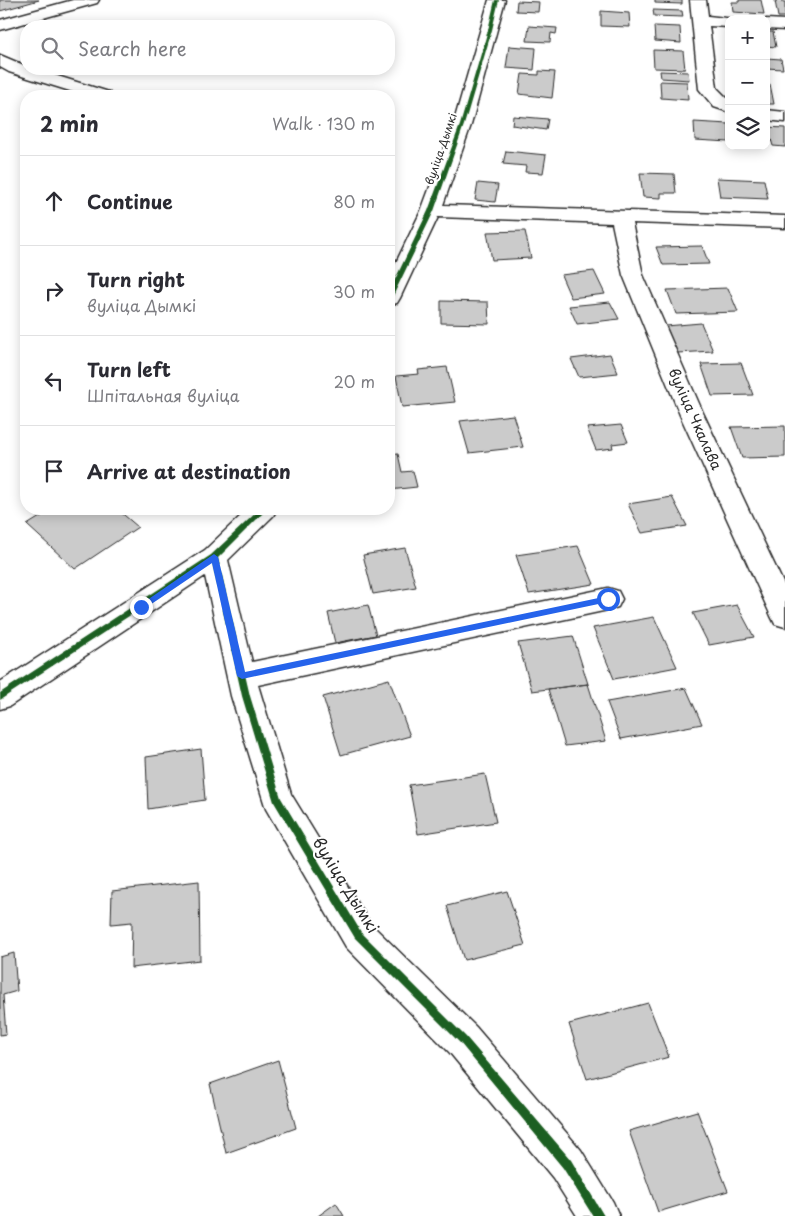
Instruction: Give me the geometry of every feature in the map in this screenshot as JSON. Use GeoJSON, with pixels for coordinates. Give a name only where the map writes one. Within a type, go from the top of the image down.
{"type":"FeatureCollection","features":[{"type":"Feature","properties":{"kind":"street"},"geometry":{"type":"LineString","coordinates":[[0,25],[90,0]]}},
{"type":"Feature","properties":{"kind":"street","name":"вуліца Дымкі"},"geometry":{"type":"LineString","coordinates":[[395,286],[431,211],[464,115],[490,30],[496,0]]}},
{"type":"Feature","properties":{"kind":"street"},"geometry":{"type":"LineString","coordinates":[[698,0],[708,89],[720,103],[725,105]]}},
{"type":"Feature","properties":{"kind":"street"},"geometry":{"type":"LineString","coordinates":[[699,21],[725,22]]}},
{"type":"Feature","properties":{"kind":"street"},"geometry":{"type":"LineString","coordinates":[[770,24],[785,25]]}},
{"type":"Feature","properties":{"kind":"street"},"geometry":{"type":"LineString","coordinates":[[0,60],[20,70]]}},
{"type":"Feature","properties":{"kind":"street"},"geometry":{"type":"LineString","coordinates":[[37,75],[84,90]]}},
{"type":"Feature","properties":{"kind":"street"},"geometry":{"type":"LineString","coordinates":[[770,115],[785,117]]}},
{"type":"Feature","properties":{"kind":"street"},"geometry":{"type":"LineString","coordinates":[[431,211],[785,222]]}},
{"type":"Feature","properties":{"kind":"street","name":"вуліца Чкалава"},"geometry":{"type":"LineString","coordinates":[[621,216],[633,275],[692,415],[785,616]]}},
{"type":"Feature","properties":{"kind":"street"},"geometry":{"type":"LineString","coordinates":[[0,697],[214,557],[258,515]]}},
{"type":"Feature","properties":{"kind":"street","name":"вуліца Дымкі"},"geometry":{"type":"LineString","coordinates":[[214,557],[242,676],[277,799],[358,935],[463,1040],[567,1164],[599,1216]]}},
{"type":"Feature","properties":{"kind":"street"},"geometry":{"type":"LineString","coordinates":[[242,676],[608,599]]}},
{"type":"Feature","properties":{"kind":"building"},"geometry":{"type":"Polygon","coordinates":[[[0,0],[39,0],[0,11],[0,0]]]}},
{"type":"Feature","properties":{"kind":"building"},"geometry":{"type":"Polygon","coordinates":[[[655,0],[682,0],[682,4],[655,3],[655,0]]]}},
{"type":"Feature","properties":{"kind":"building"},"geometry":{"type":"Polygon","coordinates":[[[739,0],[761,0],[764,14],[733,12],[732,2],[739,2],[739,0]]]}},
{"type":"Feature","properties":{"kind":"building"},"geometry":{"type":"Polygon","coordinates":[[[517,1],[539,2],[538,12],[516,11],[517,1]]]}},
{"type":"Feature","properties":{"kind":"building"},"geometry":{"type":"Polygon","coordinates":[[[775,1],[785,2],[785,17],[778,17],[775,1]]]}},
{"type":"Feature","properties":{"kind":"building"},"geometry":{"type":"Polygon","coordinates":[[[653,10],[682,11],[683,17],[654,16],[653,10]]]}},
{"type":"Feature","properties":{"kind":"building"},"geometry":{"type":"Polygon","coordinates":[[[601,11],[629,13],[630,27],[601,26],[601,11]]]}},
{"type":"Feature","properties":{"kind":"building"},"geometry":{"type":"Polygon","coordinates":[[[529,26],[557,28],[556,34],[551,33],[550,42],[527,41],[529,26]]]}},
{"type":"Feature","properties":{"kind":"building"},"geometry":{"type":"Polygon","coordinates":[[[654,26],[680,27],[681,43],[655,41],[654,26]]]}},
{"type":"Feature","properties":{"kind":"building"},"geometry":{"type":"Polygon","coordinates":[[[770,32],[773,32],[776,47],[770,46],[770,32]]]}},
{"type":"Feature","properties":{"kind":"building"},"geometry":{"type":"Polygon","coordinates":[[[509,46],[536,48],[534,70],[506,68],[509,46]]]}},
{"type":"Feature","properties":{"kind":"building"},"geometry":{"type":"Polygon","coordinates":[[[653,50],[683,51],[685,69],[654,68],[653,50]]]}},
{"type":"Feature","properties":{"kind":"building"},"geometry":{"type":"Polygon","coordinates":[[[770,58],[781,59],[783,69],[770,68],[770,58]]]}},
{"type":"Feature","properties":{"kind":"building"},"geometry":{"type":"Polygon","coordinates":[[[539,71],[555,72],[552,98],[519,94],[522,74],[539,75],[539,71]]]}},
{"type":"Feature","properties":{"kind":"building"},"geometry":{"type":"Polygon","coordinates":[[[660,71],[688,72],[689,80],[661,78],[660,71]]]}},
{"type":"Feature","properties":{"kind":"building"},"geometry":{"type":"Polygon","coordinates":[[[660,81],[687,82],[688,100],[661,98],[660,81]]]}},
{"type":"Feature","properties":{"kind":"building"},"geometry":{"type":"Polygon","coordinates":[[[770,84],[774,104],[770,104],[770,84]]]}},
{"type":"Feature","properties":{"kind":"building"},"geometry":{"type":"Polygon","coordinates":[[[513,116],[548,119],[546,130],[512,125],[513,116]]]}},
{"type":"Feature","properties":{"kind":"building"},"geometry":{"type":"Polygon","coordinates":[[[694,122],[725,124],[725,142],[695,140],[694,122]]]}},
{"type":"Feature","properties":{"kind":"building"},"geometry":{"type":"Polygon","coordinates":[[[770,127],[785,128],[785,147],[773,146],[770,127]]]}},
{"type":"Feature","properties":{"kind":"building"},"geometry":{"type":"Polygon","coordinates":[[[506,151],[546,155],[543,173],[525,172],[526,166],[503,164],[506,151]]]}},
{"type":"Feature","properties":{"kind":"building"},"geometry":{"type":"Polygon","coordinates":[[[640,173],[674,174],[676,193],[661,193],[661,198],[643,197],[640,173]]]}},
{"type":"Feature","properties":{"kind":"building"},"geometry":{"type":"Polygon","coordinates":[[[717,178],[764,180],[768,199],[720,197],[717,178]]]}},
{"type":"Feature","properties":{"kind":"building"},"geometry":{"type":"Polygon","coordinates":[[[478,183],[498,185],[495,202],[475,200],[478,183]]]}},
{"type":"Feature","properties":{"kind":"building"},"geometry":{"type":"Polygon","coordinates":[[[525,231],[531,258],[492,260],[487,232],[525,231]]]}},
{"type":"Feature","properties":{"kind":"building"},"geometry":{"type":"Polygon","coordinates":[[[702,246],[709,264],[663,265],[656,247],[702,246]]]}},
{"type":"Feature","properties":{"kind":"building"},"geometry":{"type":"Polygon","coordinates":[[[594,271],[605,294],[571,298],[561,275],[594,271]]]}},
{"type":"Feature","properties":{"kind":"building"},"geometry":{"type":"Polygon","coordinates":[[[728,288],[738,312],[676,314],[667,290],[728,288]]]}},
{"type":"Feature","properties":{"kind":"building"},"geometry":{"type":"Polygon","coordinates":[[[441,301],[488,302],[489,324],[441,323],[441,301]]]}},
{"type":"Feature","properties":{"kind":"building"},"geometry":{"type":"Polygon","coordinates":[[[610,302],[619,319],[577,324],[569,306],[610,302]]]}},
{"type":"Feature","properties":{"kind":"building"},"geometry":{"type":"Polygon","coordinates":[[[701,323],[713,351],[677,353],[666,326],[701,323]]]}},
{"type":"Feature","properties":{"kind":"building"},"geometry":{"type":"Polygon","coordinates":[[[610,354],[618,373],[579,377],[571,359],[610,354]]]}},
{"type":"Feature","properties":{"kind":"building"},"geometry":{"type":"Polygon","coordinates":[[[741,363],[753,395],[712,396],[701,364],[741,363]]]}},
{"type":"Feature","properties":{"kind":"building"},"geometry":{"type":"Polygon","coordinates":[[[447,367],[455,402],[402,407],[396,376],[419,374],[418,370],[447,367]]]}},
{"type":"Feature","properties":{"kind":"building"},"geometry":{"type":"Polygon","coordinates":[[[513,415],[523,447],[469,453],[460,421],[513,415]]]}},
{"type":"Feature","properties":{"kind":"building"},"geometry":{"type":"Polygon","coordinates":[[[621,425],[628,442],[612,444],[613,448],[596,450],[587,428],[621,425]]]}},
{"type":"Feature","properties":{"kind":"building"},"geometry":{"type":"Polygon","coordinates":[[[785,426],[785,457],[742,458],[731,427],[785,426]]]}},
{"type":"Feature","properties":{"kind":"building"},"geometry":{"type":"Polygon","coordinates":[[[395,454],[398,454],[402,472],[413,471],[417,487],[395,489],[395,454]]]}},
{"type":"Feature","properties":{"kind":"building"},"geometry":{"type":"Polygon","coordinates":[[[672,497],[687,526],[642,533],[628,504],[672,497]]]}},
{"type":"Feature","properties":{"kind":"building"},"geometry":{"type":"Polygon","coordinates":[[[43,515],[124,515],[138,527],[75,569],[27,525],[43,515]]]}},
{"type":"Feature","properties":{"kind":"building"},"geometry":{"type":"Polygon","coordinates":[[[578,546],[594,584],[529,594],[516,555],[578,546]]]}},
{"type":"Feature","properties":{"kind":"building"},"geometry":{"type":"Polygon","coordinates":[[[405,548],[416,587],[373,594],[363,555],[405,548]]]}},
{"type":"Feature","properties":{"kind":"building"},"geometry":{"type":"Polygon","coordinates":[[[368,605],[376,635],[335,643],[328,613],[368,605]]]}},
{"type":"Feature","properties":{"kind":"building"},"geometry":{"type":"Polygon","coordinates":[[[737,605],[754,637],[709,645],[693,613],[737,605]]]}},
{"type":"Feature","properties":{"kind":"building"},"geometry":{"type":"Polygon","coordinates":[[[654,617],[677,667],[614,679],[593,628],[654,617]]]}},
{"type":"Feature","properties":{"kind":"building"},"geometry":{"type":"Polygon","coordinates":[[[573,636],[588,684],[532,691],[518,643],[573,636]]]}},
{"type":"Feature","properties":{"kind":"building"},"geometry":{"type":"Polygon","coordinates":[[[389,679],[410,736],[341,755],[323,697],[389,679]]]}},
{"type":"Feature","properties":{"kind":"building"},"geometry":{"type":"Polygon","coordinates":[[[588,684],[606,741],[565,746],[548,689],[588,684]]]}},
{"type":"Feature","properties":{"kind":"building"},"geometry":{"type":"Polygon","coordinates":[[[686,688],[702,724],[621,739],[607,702],[686,688]]]}},
{"type":"Feature","properties":{"kind":"building"},"geometry":{"type":"Polygon","coordinates":[[[201,749],[205,800],[148,809],[146,757],[201,749]]]}},
{"type":"Feature","properties":{"kind":"building"},"geometry":{"type":"Polygon","coordinates":[[[485,774],[496,822],[418,834],[409,785],[485,774]]]}},
{"type":"Feature","properties":{"kind":"building"},"geometry":{"type":"Polygon","coordinates":[[[199,881],[200,960],[131,968],[132,922],[111,924],[112,891],[199,881]]]}},
{"type":"Feature","properties":{"kind":"building"},"geometry":{"type":"Polygon","coordinates":[[[507,891],[525,945],[464,960],[447,906],[507,891]]]}},
{"type":"Feature","properties":{"kind":"building"},"geometry":{"type":"Polygon","coordinates":[[[14,953],[17,991],[3,995],[6,1034],[0,1035],[0,957],[14,953]]]}},
{"type":"Feature","properties":{"kind":"building"},"geometry":{"type":"Polygon","coordinates":[[[648,1003],[669,1057],[587,1079],[569,1024],[648,1003]]]}},
{"type":"Feature","properties":{"kind":"building"},"geometry":{"type":"Polygon","coordinates":[[[278,1060],[296,1128],[226,1153],[210,1084],[278,1060]]]}},
{"type":"Feature","properties":{"kind":"building"},"geometry":{"type":"Polygon","coordinates":[[[697,1111],[728,1191],[658,1212],[629,1131],[697,1111]]]}},
{"type":"Feature","properties":{"kind":"building"},"geometry":{"type":"Polygon","coordinates":[[[336,1203],[344,1216],[318,1216],[336,1203]]]}},
{"type":"Feature","properties":{"kind":"cycle path"},"geometry":{"type":"LineString","coordinates":[[395,286],[431,211],[462,125],[497,0]]}},
{"type":"Feature","properties":{"kind":"cycle path"},"geometry":{"type":"LineString","coordinates":[[0,697],[214,557],[258,515]]}},
{"type":"Feature","properties":{"kind":"cycle path"},"geometry":{"type":"LineString","coordinates":[[214,557],[246,696],[277,799],[358,935],[463,1040],[567,1164],[599,1216]]}},
{"type":"Feature","properties":{"kind":"route"},"geometry":{"type":"LineString","coordinates":[[141,607],[214,557],[242,676],[608,599]]}}]}
